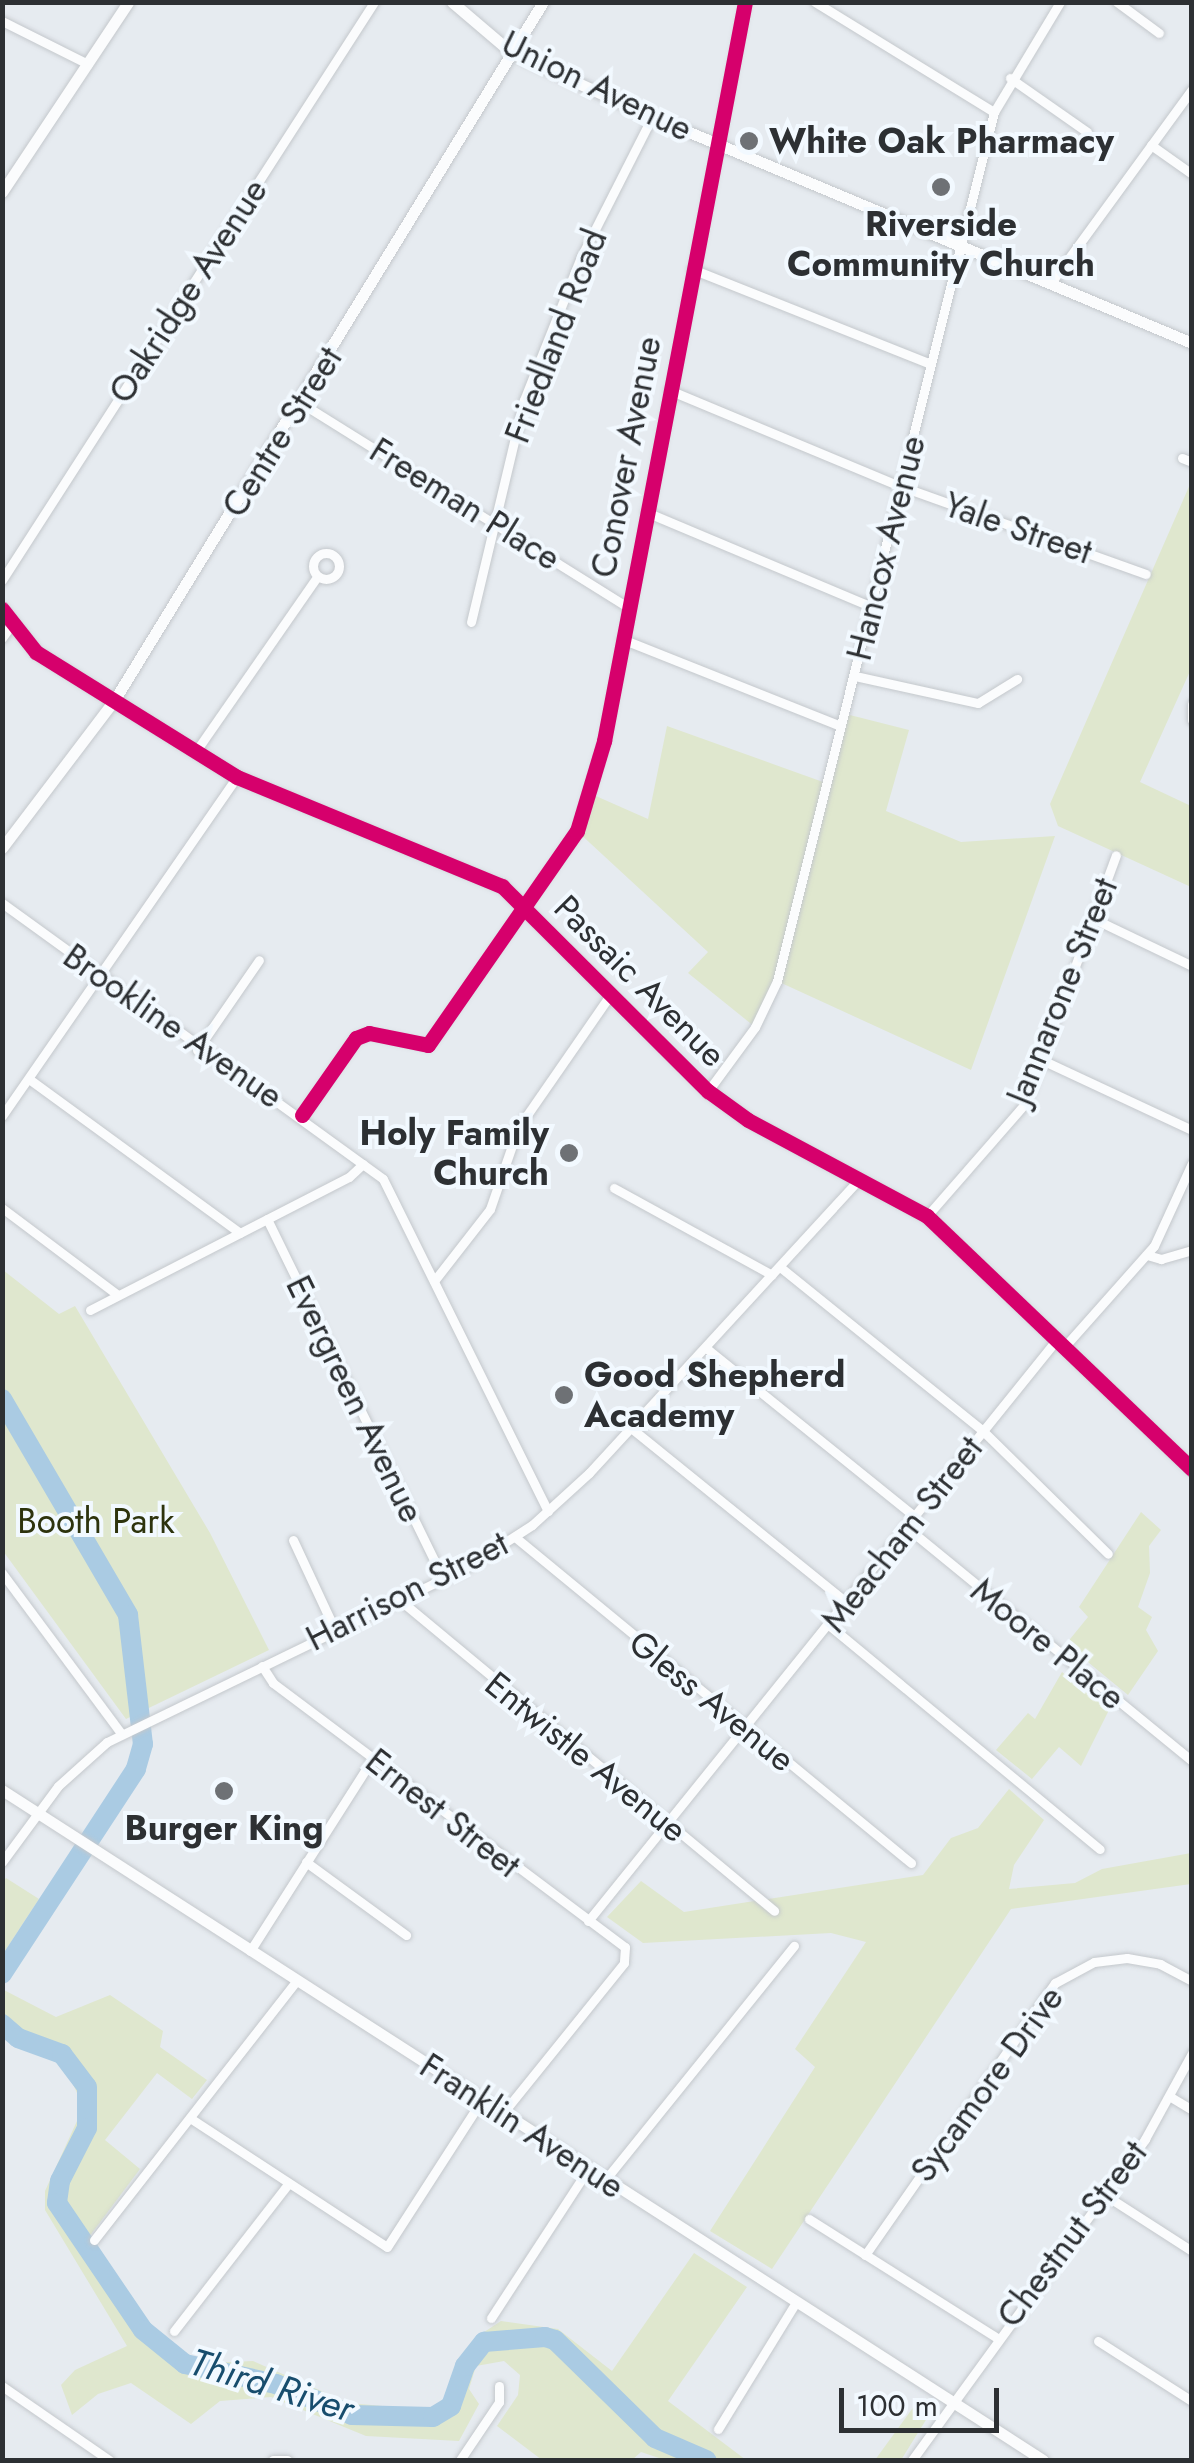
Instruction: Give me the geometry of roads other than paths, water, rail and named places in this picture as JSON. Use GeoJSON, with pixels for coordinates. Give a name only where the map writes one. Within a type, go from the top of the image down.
{"type":"FeatureCollection","features":[{"type":"Feature","properties":{"kind":"street"},"geometry":{"type":"LineString","coordinates":[[2,192],[128,2]]}},
{"type":"Feature","properties":{"kind":"street","name":"Oakridge Avenue"},"geometry":{"type":"LineString","coordinates":[[2,580],[374,2]]}},
{"type":"Feature","properties":{"kind":"street","name":"Union Avenue"},"geometry":{"type":"LineString","coordinates":[[452,2],[512,53],[961,248],[1192,343]]}},
{"type":"Feature","properties":{"kind":"street","name":"Centre Street"},"geometry":{"type":"LineString","coordinates":[[2,848],[114,699],[301,403],[543,2]]}},
{"type":"Feature","properties":{"kind":"street","name":"Conover Avenue"},"geometry":{"type":"LineString","coordinates":[[302,1115],[356,1038],[369,1033],[428,1045],[576,831],[604,741],[745,2]]}},
{"type":"Feature","properties":{"kind":"street"},"geometry":{"type":"LineString","coordinates":[[815,2],[994,112]]}},
{"type":"Feature","properties":{"kind":"street","name":"Hancox Avenue"},"geometry":{"type":"LineString","coordinates":[[708,1091],[773,992],[994,112],[1010,78],[1060,2]]}},
{"type":"Feature","properties":{"kind":"street"},"geometry":{"type":"LineString","coordinates":[[1117,2],[1159,33]]}},
{"type":"Feature","properties":{"kind":"street"},"geometry":{"type":"LineString","coordinates":[[2,22],[88,64]]}},
{"type":"Feature","properties":{"kind":"street"},"geometry":{"type":"LineString","coordinates":[[1010,78],[1088,132]]}},
{"type":"Feature","properties":{"kind":"street"},"geometry":{"type":"LineString","coordinates":[[1050,284],[1192,89]]}},
{"type":"Feature","properties":{"kind":"street","name":"Friedland Road"},"geometry":{"type":"LineString","coordinates":[[471,622],[524,400],[581,257],[652,116]]}},
{"type":"Feature","properties":{"kind":"street"},"geometry":{"type":"LineString","coordinates":[[1152,145],[1192,174]]}},
{"type":"Feature","properties":{"kind":"street"},"geometry":{"type":"LineString","coordinates":[[692,269],[931,364]]}},
{"type":"Feature","properties":{"kind":"street","name":"Yale Street"},"geometry":{"type":"LineString","coordinates":[[669,390],[900,486],[1146,574]]}},
{"type":"Feature","properties":{"kind":"street","name":"Freeman Place"},"geometry":{"type":"LineString","coordinates":[[301,403],[495,519],[628,607]]}},
{"type":"Feature","properties":{"kind":"street"},"geometry":{"type":"LineString","coordinates":[[646,512],[872,608]]}},
{"type":"Feature","properties":{"kind":"street"},"geometry":{"type":"LineString","coordinates":[[196,750],[318,577]]}},
{"type":"Feature","properties":{"kind":"street","name":"Passaic Avenue"},"geometry":{"type":"LineString","coordinates":[[2,608],[11,625],[36,652],[238,777],[480,874],[523,906],[708,1091],[927,1216],[1192,1469]]}},
{"type":"Feature","properties":{"kind":"street"},"geometry":{"type":"LineString","coordinates":[[2,638],[11,625]]}},
{"type":"Feature","properties":{"kind":"street"},"geometry":{"type":"LineString","coordinates":[[622,639],[838,725]]}},
{"type":"Feature","properties":{"kind":"street"},"geometry":{"type":"LineString","coordinates":[[855,676],[978,703],[1017,679]]}},
{"type":"Feature","properties":{"kind":"street"},"geometry":{"type":"LineString","coordinates":[[1192,704],[1192,720]]}},
{"type":"Feature","properties":{"kind":"street"},"geometry":{"type":"LineString","coordinates":[[2,1116],[238,777]]}},
{"type":"Feature","properties":{"kind":"street","name":"Jannarone Street"},"geometry":{"type":"LineString","coordinates":[[927,1216],[1024,1105],[1116,855]]}},
{"type":"Feature","properties":{"kind":"street","name":"Brookline Avenue"},"geometry":{"type":"LineString","coordinates":[[2,902],[197,1050],[302,1115],[387,1185],[548,1511]]}},
{"type":"Feature","properties":{"kind":"street"},"geometry":{"type":"LineString","coordinates":[[1092,918],[1192,966]]}},
{"type":"Feature","properties":{"kind":"street"},"geometry":{"type":"LineString","coordinates":[[197,1050],[259,960]]}},
{"type":"Feature","properties":{"kind":"street"},"geometry":{"type":"LineString","coordinates":[[434,1281],[490,1208],[518,1128],[610,995]]}},
{"type":"Feature","properties":{"kind":"street"},"geometry":{"type":"LineString","coordinates":[[1042,1060],[1192,1130]]}},
{"type":"Feature","properties":{"kind":"street"},"geometry":{"type":"LineString","coordinates":[[29,1079],[240,1233]]}},
{"type":"Feature","properties":{"kind":"street","name":"Meacham Street"},"geometry":{"type":"LineString","coordinates":[[588,1921],[830,1626],[845,1600],[983,1431],[1062,1342],[1148,1255],[1192,1162]]}},
{"type":"Feature","properties":{"kind":"street"},"geometry":{"type":"LineString","coordinates":[[90,1310],[267,1219],[363,1164]]}},
{"type":"Feature","properties":{"kind":"street","name":"Harrison Street"},"geometry":{"type":"LineString","coordinates":[[2,1862],[35,1813],[76,1766],[124,1732],[444,1579],[515,1537],[548,1511],[706,1348],[858,1180]]}},
{"type":"Feature","properties":{"kind":"street"},"geometry":{"type":"LineString","coordinates":[[614,1188],[772,1275]]}},
{"type":"Feature","properties":{"kind":"street"},"geometry":{"type":"LineString","coordinates":[[2,1208],[118,1296]]}},
{"type":"Feature","properties":{"kind":"street","name":"Evergreen Avenue"},"geometry":{"type":"LineString","coordinates":[[267,1219],[444,1579]]}},
{"type":"Feature","properties":{"kind":"street"},"geometry":{"type":"LineString","coordinates":[[1148,1255],[1161,1260],[1192,1250]]}},
{"type":"Feature","properties":{"kind":"street"},"geometry":{"type":"LineString","coordinates":[[780,1266],[983,1431],[1108,1554]]}},
{"type":"Feature","properties":{"kind":"street"},"geometry":{"type":"LineString","coordinates":[[706,1348],[914,1516]]}},
{"type":"Feature","properties":{"kind":"street"},"geometry":{"type":"LineString","coordinates":[[631,1428],[845,1600]]}},
{"type":"Feature","properties":{"kind":"street","name":"Moore Place"},"geometry":{"type":"LineString","coordinates":[[906,1526],[1192,1761]]}},
{"type":"Feature","properties":{"kind":"street","name":"Gless Avenue"},"geometry":{"type":"LineString","coordinates":[[515,1537],[910,1863]]}},
{"type":"Feature","properties":{"kind":"street"},"geometry":{"type":"LineString","coordinates":[[292,1540],[335,1630]]}},
{"type":"Feature","properties":{"kind":"street"},"geometry":{"type":"LineString","coordinates":[[2,1573],[124,1732]]}},
{"type":"Feature","properties":{"kind":"street","name":"Entwistle Avenue"},"geometry":{"type":"LineString","coordinates":[[400,1600],[774,1911]]}},
{"type":"Feature","properties":{"kind":"street"},"geometry":{"type":"LineString","coordinates":[[830,1626],[1100,1849]]}},
{"type":"Feature","properties":{"kind":"street","name":"Ernest Street"},"geometry":{"type":"LineString","coordinates":[[262,1666],[273,1683],[628,1955],[502,2114]]}},
{"type":"Feature","properties":{"kind":"street"},"geometry":{"type":"LineString","coordinates":[[250,1951],[373,1758]]}},
{"type":"Feature","properties":{"kind":"street","name":"Franklin Avenue"},"geometry":{"type":"LineString","coordinates":[[2,1790],[1043,2460]]}},
{"type":"Feature","properties":{"kind":"street"},"geometry":{"type":"LineString","coordinates":[[306,1862],[406,1935]]}},
{"type":"Feature","properties":{"kind":"street"},"geometry":{"type":"LineString","coordinates":[[605,2180],[794,1946]]}},
{"type":"Feature","properties":{"kind":"street","name":"Sycamore Drive"},"geometry":{"type":"LineString","coordinates":[[866,2254],[1055,1983],[1094,1962],[1127,1958],[1160,1964],[1192,1981]]}},
{"type":"Feature","properties":{"kind":"street"},"geometry":{"type":"LineString","coordinates":[[94,2240],[296,1981]]}},
{"type":"Feature","properties":{"kind":"street","name":"Chestnut Street"},"geometry":{"type":"LineString","coordinates":[[912,2460],[996,2337],[1105,2195],[1192,2054]]}},
{"type":"Feature","properties":{"kind":"street"},"geometry":{"type":"LineString","coordinates":[[1169,2096],[1192,2110]]}},
{"type":"Feature","properties":{"kind":"street"},"geometry":{"type":"LineString","coordinates":[[190,2118],[388,2247],[481,2100]]}},
{"type":"Feature","properties":{"kind":"street"},"geometry":{"type":"LineString","coordinates":[[491,2318],[588,2169]]}},
{"type":"Feature","properties":{"kind":"street"},"geometry":{"type":"LineString","coordinates":[[174,2331],[289,2183]]}},
{"type":"Feature","properties":{"kind":"street"},"geometry":{"type":"LineString","coordinates":[[1105,2195],[1192,2251]]}},
{"type":"Feature","properties":{"kind":"street"},"geometry":{"type":"LineString","coordinates":[[809,2219],[996,2337]]}},
{"type":"Feature","properties":{"kind":"street"},"geometry":{"type":"LineString","coordinates":[[718,2430],[796,2302]]}},
{"type":"Feature","properties":{"kind":"street"},"geometry":{"type":"LineString","coordinates":[[1098,2341],[1192,2401]]}},
{"type":"Feature","properties":{"kind":"street"},"geometry":{"type":"LineString","coordinates":[[2,2386],[108,2460]]}},
{"type":"Feature","properties":{"kind":"street"},"geometry":{"type":"LineString","coordinates":[[460,2460],[499,2402],[499,2386]]}},
{"type":"Feature","properties":{"kind":"street"},"geometry":{"type":"LineString","coordinates":[[273,2460],[287,2460]]}},
{"type":"Feature","properties":{"kind":"waterway","name":"Third River"},"geometry":{"type":"LineString","coordinates":[[2,1399],[128,1615],[143,1744],[136,1769],[2,1974]]}},
{"type":"Feature","properties":{"kind":"waterway","name":"Third River"},"geometry":{"type":"LineString","coordinates":[[2,2024],[18,2038],[62,2054],[87,2087],[87,2128],[60,2181],[57,2203],[143,2330],[185,2364],[276,2384],[352,2415],[433,2417],[451,2406],[465,2366],[484,2342],[545,2337],[555,2340],[655,2438],[706,2460]]}},
{"type":"Feature","properties":{"kind":"place","name":"White Oak Pharmacy"},"geometry":{"type":"Point","coordinates":[749,141]}},
{"type":"Feature","properties":{"kind":"place","name":"Riverside Community Church"},"geometry":{"type":"Point","coordinates":[941,187]}},
{"type":"Feature","properties":{"kind":"place","name":"Holy Family Church"},"geometry":{"type":"Point","coordinates":[569,1153]}},
{"type":"Feature","properties":{"kind":"place","name":"Good Shepherd Academy"},"geometry":{"type":"Point","coordinates":[564,1395]}},
{"type":"Feature","properties":{"kind":"place","name":"Burger King"},"geometry":{"type":"Point","coordinates":[224,1791]}},
{"type":"Feature","properties":{"kind":"park label","name":"Booth Park"},"geometry":{"type":"Point","coordinates":[96,1521]}}]}
